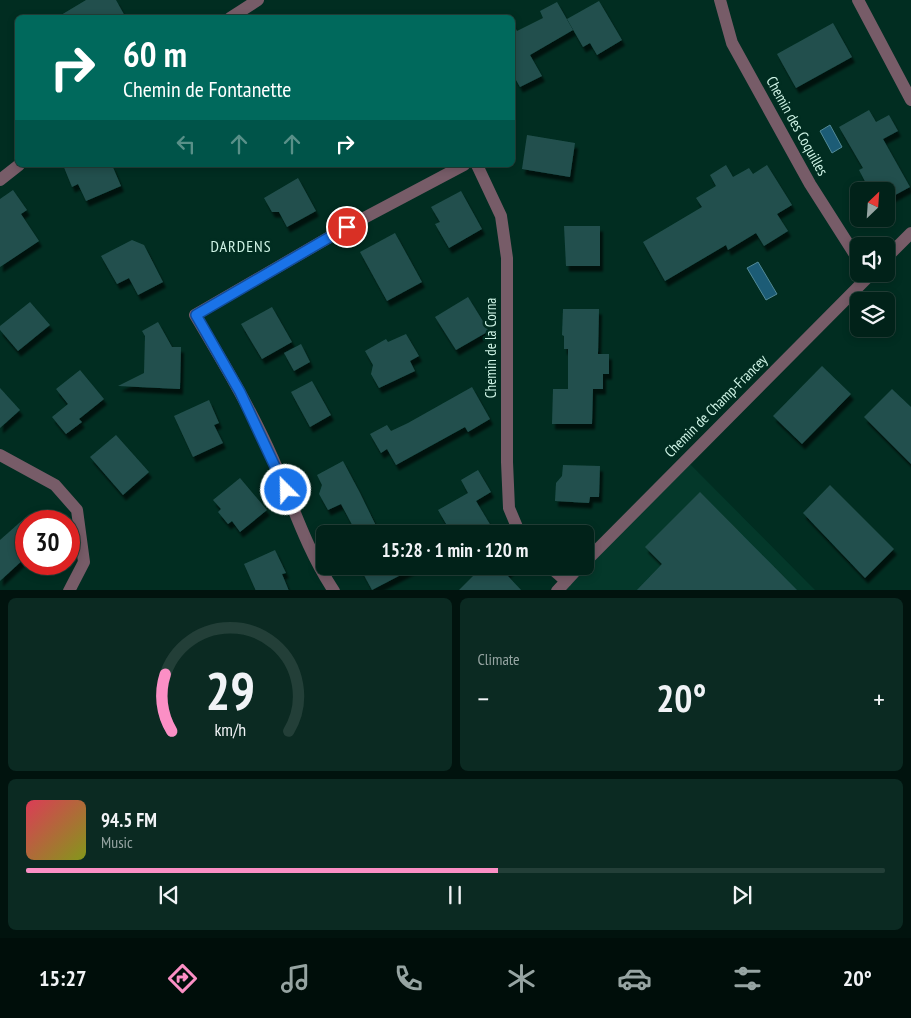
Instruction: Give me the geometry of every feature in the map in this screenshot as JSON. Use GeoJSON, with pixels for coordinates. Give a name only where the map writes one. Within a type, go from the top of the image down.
{"type":"FeatureCollection","features":[{"type":"Feature","properties":{"kind":"street"},"geometry":{"type":"LineString","coordinates":[[235,15],[258,0]]}},
{"type":"Feature","properties":{"kind":"street","name":"Chemin des Coquilles"},"geometry":{"type":"LineString","coordinates":[[720,0],[732,43],[810,184],[850,247]]}},
{"type":"Feature","properties":{"kind":"street"},"geometry":{"type":"LineString","coordinates":[[858,0],[911,100]]}},
{"type":"Feature","properties":{"kind":"street"},"geometry":{"type":"LineString","coordinates":[[0,180],[16,167]]}},
{"type":"Feature","properties":{"kind":"street"},"geometry":{"type":"LineString","coordinates":[[334,590],[320,569],[272,458],[240,392],[196,315],[347,227],[460,167]]}},
{"type":"Feature","properties":{"kind":"street","name":"Chemin de la Corna"},"geometry":{"type":"LineString","coordinates":[[478,167],[501,216],[507,258],[507,462],[509,508],[516,525]]}},
{"type":"Feature","properties":{"kind":"street"},"geometry":{"type":"LineString","coordinates":[[895,249],[911,233]]}},
{"type":"Feature","properties":{"kind":"street","name":"Chemin de Champ-Francey"},"geometry":{"type":"LineString","coordinates":[[594,553],[862,282]]}},
{"type":"Feature","properties":{"kind":"street"},"geometry":{"type":"LineString","coordinates":[[0,455],[55,485],[76,510],[84,562],[69,590]]}},
{"type":"Feature","properties":{"kind":"street"},"geometry":{"type":"LineString","coordinates":[[559,575],[566,581]]}},
{"type":"Feature","properties":{"kind":"street"},"geometry":{"type":"LineString","coordinates":[[556,590],[572,575]]}},
{"type":"Feature","properties":{"kind":"shaded area"},"geometry":{"type":"Polygon","coordinates":[[[686,460],[815,590],[558,590],[573,575],[594,575],[594,553],[686,460]]]}},
{"type":"Feature","properties":{"kind":"water"},"geometry":{"type":"Polygon","coordinates":[[[830,125],[842,147],[832,153],[820,131],[830,125]]]}},
{"type":"Feature","properties":{"kind":"water"},"geometry":{"type":"Polygon","coordinates":[[[758,262],[777,294],[766,300],[747,268],[758,262]]]}},
{"type":"Feature","properties":{"kind":"building"},"geometry":{"type":"Polygon","coordinates":[[[86,0],[116,0],[124,15],[61,15],[86,0]]]}},
{"type":"Feature","properties":{"kind":"building"},"geometry":{"type":"Polygon","coordinates":[[[599,1],[622,40],[597,55],[590,43],[583,47],[567,19],[599,1]]]}},
{"type":"Feature","properties":{"kind":"building"},"geometry":{"type":"Polygon","coordinates":[[[557,2],[573,30],[530,55],[542,76],[520,87],[515,78],[515,27],[517,31],[543,18],[540,11],[557,2]]]}},
{"type":"Feature","properties":{"kind":"building"},"geometry":{"type":"Polygon","coordinates":[[[833,23],[852,57],[796,88],[777,54],[833,23]]]}},
{"type":"Feature","properties":{"kind":"building"},"geometry":{"type":"Polygon","coordinates":[[[869,110],[876,122],[889,115],[898,131],[883,139],[910,187],[895,195],[895,182],[865,182],[859,170],[863,168],[839,127],[869,110]]]}},
{"type":"Feature","properties":{"kind":"building"},"geometry":{"type":"Polygon","coordinates":[[[527,135],[575,143],[570,177],[522,169],[527,135]]]}},
{"type":"Feature","properties":{"kind":"building"},"geometry":{"type":"Polygon","coordinates":[[[726,165],[733,177],[749,168],[753,174],[767,165],[792,205],[777,214],[788,231],[764,246],[756,233],[728,250],[726,245],[665,281],[643,242],[702,207],[696,198],[716,186],[710,175],[726,165]]]}},
{"type":"Feature","properties":{"kind":"building"},"geometry":{"type":"Polygon","coordinates":[[[64,167],[113,167],[121,186],[86,201],[78,184],[72,187],[64,167]]]}},
{"type":"Feature","properties":{"kind":"building"},"geometry":{"type":"Polygon","coordinates":[[[298,178],[316,211],[287,227],[279,212],[272,212],[264,198],[298,178]]]}},
{"type":"Feature","properties":{"kind":"building"},"geometry":{"type":"Polygon","coordinates":[[[13,190],[27,210],[21,214],[39,241],[0,267],[0,199],[13,190]]]}},
{"type":"Feature","properties":{"kind":"building"},"geometry":{"type":"Polygon","coordinates":[[[461,191],[482,229],[449,248],[435,224],[440,222],[431,207],[461,191]]]}},
{"type":"Feature","properties":{"kind":"building"},"geometry":{"type":"Polygon","coordinates":[[[564,226],[600,226],[600,266],[566,266],[564,226]]]}},
{"type":"Feature","properties":{"kind":"building"},"geometry":{"type":"Polygon","coordinates":[[[395,233],[422,282],[387,301],[360,252],[395,233]]]}},
{"type":"Feature","properties":{"kind":"building"},"geometry":{"type":"Polygon","coordinates":[[[132,240],[144,245],[163,282],[138,295],[129,278],[117,284],[101,256],[132,240]]]}},
{"type":"Feature","properties":{"kind":"building"},"geometry":{"type":"Polygon","coordinates":[[[468,297],[489,331],[456,350],[435,317],[468,297]]]}},
{"type":"Feature","properties":{"kind":"building"},"geometry":{"type":"Polygon","coordinates":[[[30,302],[50,325],[18,351],[0,330],[0,326],[30,302]]]}},
{"type":"Feature","properties":{"kind":"building"},"geometry":{"type":"Polygon","coordinates":[[[272,307],[292,342],[262,359],[241,324],[272,307]]]}},
{"type":"Feature","properties":{"kind":"building"},"geometry":{"type":"Polygon","coordinates":[[[563,309],[599,309],[598,354],[609,354],[609,374],[603,374],[603,389],[593,389],[592,424],[552,424],[553,389],[568,389],[568,349],[564,349],[564,336],[562,335],[563,309]]]}},
{"type":"Feature","properties":{"kind":"building"},"geometry":{"type":"Polygon","coordinates":[[[158,322],[172,347],[181,347],[180,389],[118,386],[144,373],[145,336],[142,331],[158,322]]]}},
{"type":"Feature","properties":{"kind":"building"},"geometry":{"type":"Polygon","coordinates":[[[406,334],[419,356],[410,361],[415,371],[379,388],[371,374],[373,365],[365,351],[386,339],[388,342],[406,334]]]}},
{"type":"Feature","properties":{"kind":"building"},"geometry":{"type":"Polygon","coordinates":[[[301,344],[310,362],[294,371],[284,353],[301,344]]]}},
{"type":"Feature","properties":{"kind":"building"},"geometry":{"type":"Polygon","coordinates":[[[822,366],[851,394],[802,444],[773,416],[822,366]]]}},
{"type":"Feature","properties":{"kind":"building"},"geometry":{"type":"Polygon","coordinates":[[[80,370],[104,399],[79,419],[82,422],[66,434],[52,417],[68,404],[56,389],[80,370]]]}},
{"type":"Feature","properties":{"kind":"building"},"geometry":{"type":"Polygon","coordinates":[[[312,381],[331,415],[310,427],[291,392],[312,381]]]}},
{"type":"Feature","properties":{"kind":"building"},"geometry":{"type":"Polygon","coordinates":[[[472,387],[490,419],[468,432],[465,427],[396,465],[387,449],[381,453],[370,434],[387,425],[391,431],[472,387]]]}},
{"type":"Feature","properties":{"kind":"building"},"geometry":{"type":"Polygon","coordinates":[[[0,388],[20,410],[0,428],[0,388]]]}},
{"type":"Feature","properties":{"kind":"building"},"geometry":{"type":"Polygon","coordinates":[[[892,389],[911,407],[911,464],[864,417],[892,389]]]}},
{"type":"Feature","properties":{"kind":"building"},"geometry":{"type":"Polygon","coordinates":[[[209,400],[219,423],[214,425],[223,443],[193,457],[174,416],[209,400]]]}},
{"type":"Feature","properties":{"kind":"building"},"geometry":{"type":"Polygon","coordinates":[[[116,435],[149,472],[123,495],[90,457],[116,435]]]}},
{"type":"Feature","properties":{"kind":"building"},"geometry":{"type":"Polygon","coordinates":[[[343,461],[376,525],[352,525],[341,504],[328,510],[319,494],[322,485],[317,475],[343,461]]]}},
{"type":"Feature","properties":{"kind":"building"},"geometry":{"type":"Polygon","coordinates":[[[563,465],[600,466],[599,497],[590,497],[589,503],[555,501],[556,483],[562,476],[563,465]]]}},
{"type":"Feature","properties":{"kind":"building"},"geometry":{"type":"Polygon","coordinates":[[[478,470],[491,492],[476,501],[490,525],[447,525],[438,510],[468,493],[461,480],[478,470]]]}},
{"type":"Feature","properties":{"kind":"building"},"geometry":{"type":"Polygon","coordinates":[[[240,478],[267,510],[240,532],[232,521],[228,524],[218,512],[221,509],[213,500],[240,478]]]}},
{"type":"Feature","properties":{"kind":"building"},"geometry":{"type":"Polygon","coordinates":[[[830,485],[894,549],[865,578],[803,513],[830,485]]]}},
{"type":"Feature","properties":{"kind":"building"},"geometry":{"type":"Polygon","coordinates":[[[700,492],[797,590],[637,590],[662,564],[645,547],[700,492]]]}},
{"type":"Feature","properties":{"kind":"building"},"geometry":{"type":"Polygon","coordinates":[[[15,527],[15,567],[0,581],[0,540],[15,527]]]}},
{"type":"Feature","properties":{"kind":"building"},"geometry":{"type":"Polygon","coordinates":[[[275,550],[286,573],[282,574],[289,590],[256,590],[244,564],[275,550]]]}},
{"type":"Feature","properties":{"kind":"building"},"geometry":{"type":"Polygon","coordinates":[[[364,575],[401,575],[372,590],[364,575]]]}},
{"type":"Feature","properties":{"kind":"building"},"geometry":{"type":"Polygon","coordinates":[[[474,575],[507,575],[521,590],[459,590],[474,575]]]}},
{"type":"Feature","properties":{"kind":"district","name":"DARDENS"},"geometry":{"type":"Point","coordinates":[241,246]}},
{"type":"Feature","properties":{"kind":"route"},"geometry":{"type":"LineString","coordinates":[[286,490],[240,392],[196,315],[347,227]]}}]}
